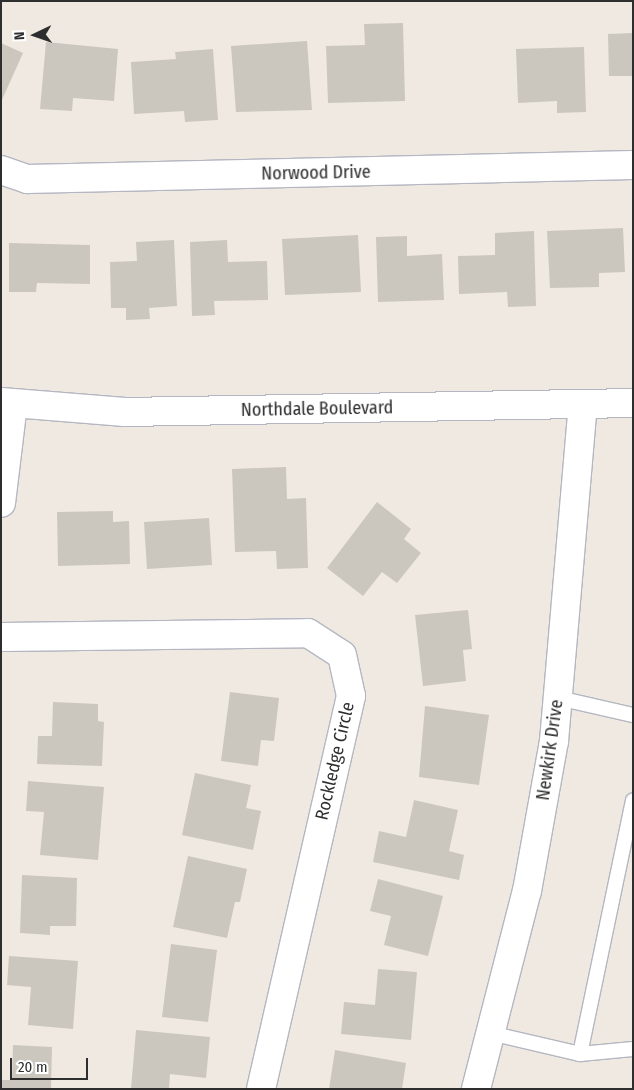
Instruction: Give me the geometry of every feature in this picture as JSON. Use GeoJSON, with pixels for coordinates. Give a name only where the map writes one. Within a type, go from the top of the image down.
{"type":"FeatureCollection","features":[{"type":"Feature","properties":{"kind":"street","name":"Norwood Drive"},"geometry":{"type":"LineString","coordinates":[[1,170],[27,180],[633,165]]}},
{"type":"Feature","properties":{"kind":"street","name":"Northdale Boulevard"},"geometry":{"type":"LineString","coordinates":[[7,403],[125,412],[633,404]]}},
{"type":"Feature","properties":{"kind":"street"},"geometry":{"type":"LineString","coordinates":[[1,503],[7,403]]}},
{"type":"Feature","properties":{"kind":"street","name":"Newkirk Drive"},"geometry":{"type":"LineString","coordinates":[[476,1089],[526,891],[554,741],[582,405]]}},
{"type":"Feature","properties":{"kind":"street","name":"Rockledge Circle"},"geometry":{"type":"LineString","coordinates":[[1,638],[308,633],[342,655],[351,696],[261,1089]]}},
{"type":"Feature","properties":{"kind":"lane"},"geometry":{"type":"LineString","coordinates":[[558,698],[633,715]]}},
{"type":"Feature","properties":{"kind":"lane"},"geometry":{"type":"LineString","coordinates":[[580,1054],[633,800]]}},
{"type":"Feature","properties":{"kind":"lane"},"geometry":{"type":"LineString","coordinates":[[490,1034],[580,1054],[633,1049]]}},
{"type":"Feature","properties":{"kind":"building"},"geometry":{"type":"Polygon","coordinates":[[[403,23],[405,101],[328,103],[326,46],[365,45],[364,24],[403,23]]]}},
{"type":"Feature","properties":{"kind":"building"},"geometry":{"type":"Polygon","coordinates":[[[633,33],[633,76],[609,76],[608,34],[633,33]]]}},
{"type":"Feature","properties":{"kind":"building"},"geometry":{"type":"Polygon","coordinates":[[[307,41],[312,110],[236,112],[231,46],[307,41]]]}},
{"type":"Feature","properties":{"kind":"building"},"geometry":{"type":"Polygon","coordinates":[[[46,42],[118,49],[114,101],[73,98],[72,111],[40,109],[46,42]]]}},
{"type":"Feature","properties":{"kind":"building"},"geometry":{"type":"Polygon","coordinates":[[[1,43],[23,53],[1,102],[1,43]]]}},
{"type":"Feature","properties":{"kind":"building"},"geometry":{"type":"Polygon","coordinates":[[[584,47],[586,112],[557,113],[557,101],[518,103],[516,49],[584,47]]]}},
{"type":"Feature","properties":{"kind":"building"},"geometry":{"type":"Polygon","coordinates":[[[213,49],[218,120],[185,122],[184,111],[134,114],[131,62],[176,59],[175,52],[213,49]]]}},
{"type":"Feature","properties":{"kind":"building"},"geometry":{"type":"Polygon","coordinates":[[[623,228],[625,272],[599,273],[599,287],[550,288],[547,231],[623,228]]]}},
{"type":"Feature","properties":{"kind":"building"},"geometry":{"type":"Polygon","coordinates":[[[534,231],[536,306],[508,307],[507,292],[459,294],[458,256],[495,255],[495,233],[534,231]]]}},
{"type":"Feature","properties":{"kind":"building"},"geometry":{"type":"Polygon","coordinates":[[[358,235],[361,292],[285,295],[282,239],[358,235]]]}},
{"type":"Feature","properties":{"kind":"building"},"geometry":{"type":"Polygon","coordinates":[[[407,236],[407,256],[442,254],[444,300],[378,302],[376,237],[407,236]]]}},
{"type":"Feature","properties":{"kind":"building"},"geometry":{"type":"Polygon","coordinates":[[[174,240],[177,306],[149,308],[150,319],[126,320],[126,308],[111,308],[110,262],[137,261],[136,242],[174,240]]]}},
{"type":"Feature","properties":{"kind":"building"},"geometry":{"type":"Polygon","coordinates":[[[227,240],[228,262],[267,261],[268,300],[214,301],[215,315],[192,316],[190,242],[227,240]]]}},
{"type":"Feature","properties":{"kind":"building"},"geometry":{"type":"Polygon","coordinates":[[[9,243],[90,245],[90,284],[37,283],[36,292],[9,292],[9,243]]]}},
{"type":"Feature","properties":{"kind":"building"},"geometry":{"type":"Polygon","coordinates":[[[286,467],[287,499],[306,498],[308,568],[277,569],[276,551],[235,552],[232,469],[286,467]]]}},
{"type":"Feature","properties":{"kind":"building"},"geometry":{"type":"Polygon","coordinates":[[[377,502],[411,529],[404,539],[421,553],[397,583],[382,572],[363,596],[327,568],[377,502]]]}},
{"type":"Feature","properties":{"kind":"building"},"geometry":{"type":"Polygon","coordinates":[[[113,511],[113,522],[129,521],[130,564],[58,566],[57,512],[113,511]]]}},
{"type":"Feature","properties":{"kind":"building"},"geometry":{"type":"Polygon","coordinates":[[[209,518],[212,565],[147,569],[144,522],[209,518]]]}},
{"type":"Feature","properties":{"kind":"building"},"geometry":{"type":"Polygon","coordinates":[[[468,610],[472,649],[463,650],[466,681],[423,686],[415,615],[468,610]]]}},
{"type":"Feature","properties":{"kind":"building"},"geometry":{"type":"Polygon","coordinates":[[[230,692],[279,698],[274,741],[261,740],[258,766],[221,761],[230,692]]]}},
{"type":"Feature","properties":{"kind":"building"},"geometry":{"type":"Polygon","coordinates":[[[53,702],[98,704],[98,721],[104,722],[102,766],[37,764],[38,736],[52,736],[53,702]]]}},
{"type":"Feature","properties":{"kind":"building"},"geometry":{"type":"Polygon","coordinates":[[[425,706],[489,715],[479,785],[419,777],[425,706]]]}},
{"type":"Feature","properties":{"kind":"building"},"geometry":{"type":"Polygon","coordinates":[[[195,773],[251,785],[246,808],[261,811],[253,850],[182,835],[195,773]]]}},
{"type":"Feature","properties":{"kind":"building"},"geometry":{"type":"Polygon","coordinates":[[[28,781],[104,787],[98,860],[40,855],[44,812],[26,811],[28,781]]]}},
{"type":"Feature","properties":{"kind":"building"},"geometry":{"type":"Polygon","coordinates":[[[414,800],[458,810],[449,851],[464,855],[459,880],[373,862],[379,831],[406,837],[414,800]]]}},
{"type":"Feature","properties":{"kind":"building"},"geometry":{"type":"Polygon","coordinates":[[[188,856],[247,869],[240,902],[235,902],[227,938],[173,927],[188,856]]]}},
{"type":"Feature","properties":{"kind":"building"},"geometry":{"type":"Polygon","coordinates":[[[22,875],[77,878],[76,926],[50,926],[50,935],[20,933],[22,875]]]}},
{"type":"Feature","properties":{"kind":"building"},"geometry":{"type":"Polygon","coordinates":[[[378,879],[443,896],[428,956],[384,945],[391,916],[370,911],[378,879]]]}},
{"type":"Feature","properties":{"kind":"building"},"geometry":{"type":"Polygon","coordinates":[[[171,944],[217,950],[208,1022],[162,1017],[171,944]]]}},
{"type":"Feature","properties":{"kind":"building"},"geometry":{"type":"Polygon","coordinates":[[[9,956],[78,961],[73,1029],[28,1025],[31,987],[7,985],[9,956]]]}},
{"type":"Feature","properties":{"kind":"building"},"geometry":{"type":"Polygon","coordinates":[[[378,969],[417,972],[411,1040],[341,1034],[344,1002],[375,1005],[378,969]]]}},
{"type":"Feature","properties":{"kind":"building"},"geometry":{"type":"Polygon","coordinates":[[[136,1030],[210,1037],[206,1078],[170,1074],[169,1089],[131,1089],[136,1030]]]}},
{"type":"Feature","properties":{"kind":"building"},"geometry":{"type":"Polygon","coordinates":[[[13,1045],[52,1047],[51,1089],[1,1089],[1,1080],[12,1080],[13,1045]]]}},
{"type":"Feature","properties":{"kind":"building"},"geometry":{"type":"Polygon","coordinates":[[[335,1050],[406,1063],[402,1089],[329,1089],[335,1050]]]}}]}
